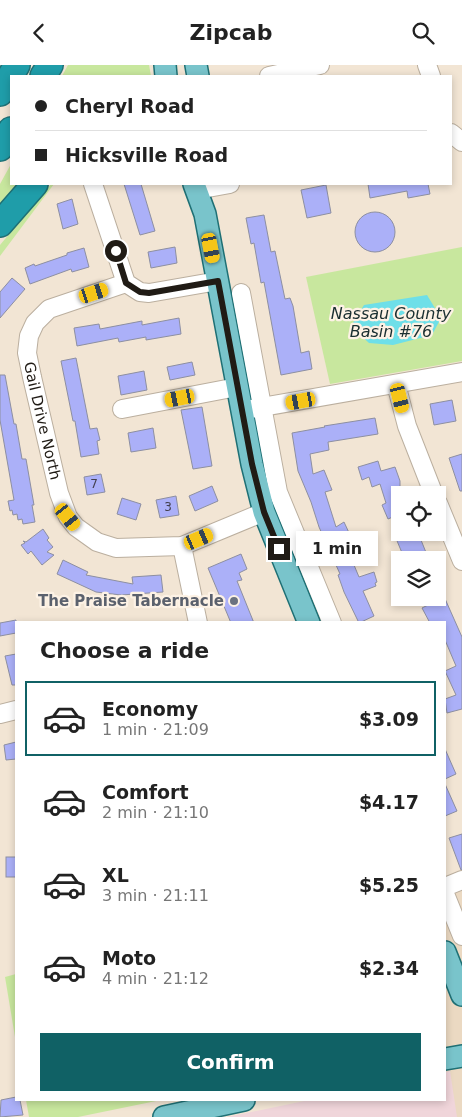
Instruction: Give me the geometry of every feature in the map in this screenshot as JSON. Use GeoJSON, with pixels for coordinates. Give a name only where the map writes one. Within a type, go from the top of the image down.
{"type":"FeatureCollection","features":[{"type":"Feature","properties":{"kind":"highway"},"geometry":{"type":"LineString","coordinates":[[0,93],[10,77]]}},
{"type":"Feature","properties":{"kind":"highway"},"geometry":{"type":"LineString","coordinates":[[0,148],[10,131]]}},
{"type":"Feature","properties":{"kind":"highway"},"geometry":{"type":"LineString","coordinates":[[0,224],[34,185]]}},
{"type":"Feature","properties":{"kind":"main road"},"geometry":{"type":"LineString","coordinates":[[203,185],[205,214],[252,464],[264,512],[308,621]]}},
{"type":"Feature","properties":{"kind":"main road"},"geometry":{"type":"LineString","coordinates":[[446,955],[462,995]]}},
{"type":"Feature","properties":{"kind":"main road"},"geometry":{"type":"LineString","coordinates":[[446,1059],[462,1056]]}},
{"type":"Feature","properties":{"kind":"main road"},"geometry":{"type":"LineString","coordinates":[[164,1117],[239,1101]]}},
{"type":"Feature","properties":{"kind":"street"},"geometry":{"type":"LineString","coordinates":[[272,75],[289,68],[320,65]]}},
{"type":"Feature","properties":{"kind":"street"},"geometry":{"type":"LineString","coordinates":[[93,185],[126,283],[140,292],[149,293],[218,281]]}},
{"type":"Feature","properties":{"kind":"street","name":"Gail Drive North"},"geometry":{"type":"LineString","coordinates":[[126,283],[49,309],[35,323],[29,336],[27,353],[59,493],[68,517],[76,527],[97,543],[116,548],[182,546],[264,512]]}},
{"type":"Feature","properties":{"kind":"street"},"geometry":{"type":"LineString","coordinates":[[242,293],[278,492],[331,621]]}},
{"type":"Feature","properties":{"kind":"street"},"geometry":{"type":"LineString","coordinates":[[242,411],[462,372]]}},
{"type":"Feature","properties":{"kind":"street"},"geometry":{"type":"LineString","coordinates":[[396,384],[407,426],[430,486]]}},
{"type":"Feature","properties":{"kind":"street"},"geometry":{"type":"LineString","coordinates":[[122,409],[237,387]]}},
{"type":"Feature","properties":{"kind":"street"},"geometry":{"type":"LineString","coordinates":[[446,522],[462,561]]}},
{"type":"Feature","properties":{"kind":"street"},"geometry":{"type":"LineString","coordinates":[[182,546],[198,621]]}},
{"type":"Feature","properties":{"kind":"street"},"geometry":{"type":"LineString","coordinates":[[0,714],[15,710]]}},
{"type":"Feature","properties":{"kind":"street"},"geometry":{"type":"LineString","coordinates":[[446,887],[462,880]]}},
{"type":"Feature","properties":{"kind":"street"},"geometry":{"type":"LineString","coordinates":[[446,896],[462,936]]}},
{"type":"Feature","properties":{"kind":"shaded area"},"geometry":{"type":"Polygon","coordinates":[[[462,886],[462,1117],[422,1117],[446,1101],[446,893],[462,886]]]}},
{"type":"Feature","properties":{"kind":"shaded area"},"geometry":{"type":"Polygon","coordinates":[[[450,1071],[457,1117],[227,1117],[304,1101],[446,1101],[446,1072],[450,1071]]]}},
{"type":"Feature","properties":{"kind":"green space"},"geometry":{"type":"Polygon","coordinates":[[[68,65],[149,65],[151,75],[63,75],[68,65]]]}},
{"type":"Feature","properties":{"kind":"green space"},"geometry":{"type":"Polygon","coordinates":[[[10,166],[10,185],[26,185],[0,216],[0,184],[10,166]]]}},
{"type":"Feature","properties":{"kind":"green space"},"geometry":{"type":"Polygon","coordinates":[[[50,185],[53,185],[0,256],[0,245],[50,185]]]}},
{"type":"Feature","properties":{"kind":"green space"},"geometry":{"type":"Polygon","coordinates":[[[462,247],[462,361],[330,384],[306,277],[462,247]]]}},
{"type":"Feature","properties":{"kind":"green space"},"geometry":{"type":"Polygon","coordinates":[[[15,974],[15,1037],[5,977],[15,974]]]}},
{"type":"Feature","properties":{"kind":"green space"},"geometry":{"type":"Polygon","coordinates":[[[26,1101],[156,1101],[78,1117],[29,1117],[26,1101]]]}},
{"type":"Feature","properties":{"kind":"water","name":"Nassau County Basin #76"},"geometry":{"type":"Polygon","coordinates":[[[427,295],[441,318],[432,335],[393,345],[369,343],[351,326],[364,305],[427,295]]]}},
{"type":"Feature","properties":{"kind":"building"},"geometry":{"type":"Polygon","coordinates":[[[124,185],[141,185],[155,231],[140,235],[124,185]]]}},
{"type":"Feature","properties":{"kind":"building"},"geometry":{"type":"Polygon","coordinates":[[[326,185],[331,213],[307,218],[301,190],[326,185]]]}},
{"type":"Feature","properties":{"kind":"building"},"geometry":{"type":"Polygon","coordinates":[[[368,185],[428,185],[430,194],[408,198],[407,191],[370,198],[368,185]]]}},
{"type":"Feature","properties":{"kind":"building"},"geometry":{"type":"Polygon","coordinates":[[[72,199],[78,224],[63,229],[57,204],[72,199]]]}},
{"type":"Feature","properties":{"kind":"building"},"geometry":{"type":"Polygon","coordinates":[[[379,212],[386,215],[392,221],[395,232],[394,240],[386,249],[379,252],[371,252],[364,249],[356,240],[355,228],[358,221],[367,213],[379,212]]]}},
{"type":"Feature","properties":{"kind":"building"},"geometry":{"type":"Polygon","coordinates":[[[264,215],[271,252],[275,251],[285,299],[290,298],[293,306],[301,353],[309,351],[312,369],[281,375],[264,282],[261,283],[254,243],[251,244],[246,218],[264,215]]]}},
{"type":"Feature","properties":{"kind":"building"},"geometry":{"type":"Polygon","coordinates":[[[175,247],[177,263],[151,268],[148,252],[175,247]]]}},
{"type":"Feature","properties":{"kind":"building"},"geometry":{"type":"Polygon","coordinates":[[[84,248],[89,267],[72,272],[71,269],[30,284],[25,268],[84,248]]]}},
{"type":"Feature","properties":{"kind":"building"},"geometry":{"type":"Polygon","coordinates":[[[12,278],[25,289],[0,318],[0,292],[12,278]]]}},
{"type":"Feature","properties":{"kind":"building"},"geometry":{"type":"Polygon","coordinates":[[[179,318],[181,334],[146,340],[146,337],[119,342],[118,338],[77,346],[74,328],[99,324],[100,329],[142,321],[142,325],[179,318]]]}},
{"type":"Feature","properties":{"kind":"building"},"geometry":{"type":"Polygon","coordinates":[[[76,358],[90,429],[97,428],[100,440],[97,441],[99,454],[81,457],[61,361],[76,358]]]}},
{"type":"Feature","properties":{"kind":"building"},"geometry":{"type":"Polygon","coordinates":[[[192,362],[195,375],[170,380],[167,367],[192,362]]]}},
{"type":"Feature","properties":{"kind":"building"},"geometry":{"type":"Polygon","coordinates":[[[144,371],[147,390],[121,395],[118,376],[144,371]]]}},
{"type":"Feature","properties":{"kind":"building"},"geometry":{"type":"Polygon","coordinates":[[[0,375],[5,375],[22,459],[26,459],[35,522],[23,524],[22,519],[18,520],[17,514],[13,515],[12,510],[10,511],[8,501],[14,500],[0,420],[0,375]]]}},
{"type":"Feature","properties":{"kind":"building"},"geometry":{"type":"Polygon","coordinates":[[[452,400],[456,421],[434,425],[430,404],[452,400]]]}},
{"type":"Feature","properties":{"kind":"building"},"geometry":{"type":"Polygon","coordinates":[[[202,407],[212,466],[193,469],[181,410],[202,407]]]}},
{"type":"Feature","properties":{"kind":"building"},"geometry":{"type":"Polygon","coordinates":[[[375,418],[378,434],[328,442],[329,450],[310,454],[313,474],[324,470],[332,490],[325,492],[336,527],[344,522],[357,550],[349,553],[359,577],[374,572],[377,582],[375,583],[376,586],[363,591],[374,616],[363,621],[358,621],[344,592],[338,575],[340,574],[319,527],[298,471],[292,433],[375,418]]]}},
{"type":"Feature","properties":{"kind":"building"},"geometry":{"type":"Polygon","coordinates":[[[153,428],[156,448],[131,452],[128,433],[153,428]]]}},
{"type":"Feature","properties":{"kind":"building"},"geometry":{"type":"Polygon","coordinates":[[[462,454],[462,491],[460,491],[449,458],[462,454]]]}},
{"type":"Feature","properties":{"kind":"building"},"geometry":{"type":"Polygon","coordinates":[[[378,461],[381,471],[395,467],[400,486],[391,486],[391,518],[388,519],[382,505],[386,503],[380,484],[372,487],[369,477],[362,480],[358,467],[378,461]]]}},
{"type":"Feature","properties":{"kind":"building"},"geometry":{"type":"Polygon","coordinates":[[[101,474],[105,492],[87,495],[84,477],[101,474]]]}},
{"type":"Feature","properties":{"kind":"building"},"geometry":{"type":"Polygon","coordinates":[[[212,486],[218,501],[195,511],[189,496],[212,486]]]}},
{"type":"Feature","properties":{"kind":"building"},"geometry":{"type":"Polygon","coordinates":[[[176,496],[179,515],[160,518],[156,500],[176,496]]]}},
{"type":"Feature","properties":{"kind":"building"},"geometry":{"type":"Polygon","coordinates":[[[122,498],[141,504],[136,520],[117,514],[122,498]]]}},
{"type":"Feature","properties":{"kind":"building"},"geometry":{"type":"Polygon","coordinates":[[[43,529],[49,538],[47,540],[53,547],[47,552],[54,555],[42,565],[31,551],[28,554],[21,545],[25,543],[23,541],[26,542],[43,529]]]}},
{"type":"Feature","properties":{"kind":"building"},"geometry":{"type":"Polygon","coordinates":[[[397,541],[421,541],[425,551],[401,551],[397,541]]]}},
{"type":"Feature","properties":{"kind":"building","name":"The Praise Tabernacle"},"geometry":{"type":"Polygon","coordinates":[[[241,554],[247,569],[239,573],[242,580],[237,581],[253,621],[230,621],[208,568],[241,554]]]}},
{"type":"Feature","properties":{"kind":"building"},"geometry":{"type":"Polygon","coordinates":[[[63,560],[88,572],[86,575],[133,584],[132,577],[161,575],[163,592],[121,595],[96,592],[57,574],[63,560]]]}},
{"type":"Feature","properties":{"kind":"building"},"geometry":{"type":"Polygon","coordinates":[[[446,601],[462,637],[462,709],[447,713],[446,699],[456,695],[446,671],[456,666],[446,642],[446,621],[429,621],[422,608],[426,606],[446,606],[446,601]]]}},
{"type":"Feature","properties":{"kind":"building"},"geometry":{"type":"Polygon","coordinates":[[[16,620],[15,633],[0,636],[0,623],[16,620]]]}},
{"type":"Feature","properties":{"kind":"building"},"geometry":{"type":"Polygon","coordinates":[[[15,654],[15,685],[12,685],[5,656],[15,654]]]}},
{"type":"Feature","properties":{"kind":"building"},"geometry":{"type":"Polygon","coordinates":[[[15,742],[15,759],[6,760],[4,745],[15,742]]]}},
{"type":"Feature","properties":{"kind":"building"},"geometry":{"type":"Polygon","coordinates":[[[446,751],[456,774],[446,779],[446,751]]]}},
{"type":"Feature","properties":{"kind":"building"},"geometry":{"type":"Polygon","coordinates":[[[446,786],[457,811],[446,816],[446,786]]]}},
{"type":"Feature","properties":{"kind":"building"},"geometry":{"type":"Polygon","coordinates":[[[462,834],[462,870],[461,870],[449,838],[462,834]]]}},
{"type":"Feature","properties":{"kind":"building"},"geometry":{"type":"Polygon","coordinates":[[[6,857],[15,857],[15,877],[6,877],[6,857]]]}},
{"type":"Feature","properties":{"kind":"building"},"geometry":{"type":"Polygon","coordinates":[[[15,1097],[15,1101],[20,1101],[23,1115],[0,1117],[1,1100],[15,1097]]]}},
{"type":"Feature","properties":{"kind":"place","name":"The Praise Tabernacle"},"geometry":{"type":"Point","coordinates":[234,601]}},
{"type":"Feature","properties":{"kind":"route"},"geometry":{"type":"LineString","coordinates":[[116,251],[126,283],[140,292],[149,293],[218,281],[252,464],[264,512],[279,549]]}}]}
